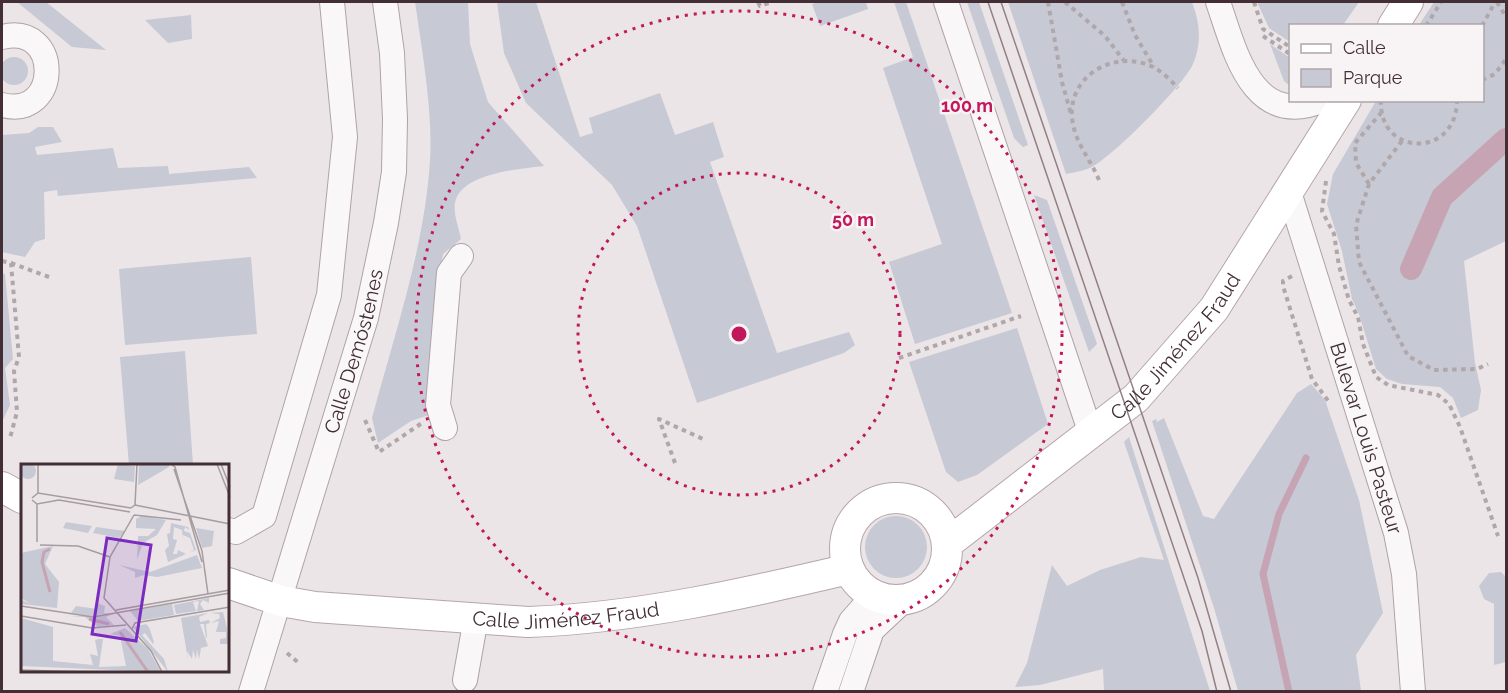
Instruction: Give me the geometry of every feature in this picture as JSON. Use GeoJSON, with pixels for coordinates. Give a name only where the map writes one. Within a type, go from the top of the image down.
{"type":"FeatureCollection","features":[{"type":"Feature","properties":{"kind":"main road"},"geometry":{"type":"LineString","coordinates":[[1377,24],[1390,2]]}},
{"type":"Feature","properties":{"kind":"main road"},"geometry":{"type":"LineString","coordinates":[[1394,24],[1408,2]]}},
{"type":"Feature","properties":{"kind":"main road","name":"Calle Jiménez Fraud"},"geometry":{"type":"LineString","coordinates":[[945,534],[1014,476],[1087,422],[1131,382],[1180,328],[1222,273],[1329,102]]}},
{"type":"Feature","properties":{"kind":"main road","name":"Calle Jiménez Fraud"},"geometry":{"type":"LineString","coordinates":[[945,534],[1136,398],[1214,309],[1346,102]]}},
{"type":"Feature","properties":{"kind":"main road"},"geometry":{"type":"LineString","coordinates":[[2,487],[21,497]]}},
{"type":"Feature","properties":{"kind":"main road"},"geometry":{"type":"LineString","coordinates":[[893,497],[915,500],[934,513],[945,534],[944,569],[932,586],[921,594],[904,600],[885,599],[874,595],[859,584],[849,569],[845,555],[845,539],[859,512],[893,497]]}},
{"type":"Feature","properties":{"kind":"main road","name":"Calle Jiménez Fraud"},"geometry":{"type":"LineString","coordinates":[[230,584],[280,601],[315,607],[528,622],[617,614],[720,600],[849,569]]}},
{"type":"Feature","properties":{"kind":"street"},"geometry":{"type":"LineString","coordinates":[[230,530],[236,532],[264,516],[329,295],[345,137],[332,2]]}},
{"type":"Feature","properties":{"kind":"street","name":"Calle Demóstenes"},"geometry":{"type":"LineString","coordinates":[[251,692],[366,318],[386,223],[394,172],[395,119],[392,53],[385,2]]}},
{"type":"Feature","properties":{"kind":"street"},"geometry":{"type":"LineString","coordinates":[[946,2],[1087,422]]}},
{"type":"Feature","properties":{"kind":"street"},"geometry":{"type":"LineString","coordinates":[[1218,2],[1239,63],[1260,93],[1277,104],[1298,106],[1315,102]]}},
{"type":"Feature","properties":{"kind":"street"},"geometry":{"type":"LineString","coordinates":[[2,37],[15,35],[36,44],[43,52],[48,74],[45,85],[30,102],[20,106],[2,105]]}},
{"type":"Feature","properties":{"kind":"street","name":"Bulevar Louis Pasteur"},"geometry":{"type":"LineString","coordinates":[[1289,192],[1396,533],[1404,574],[1413,692]]}},
{"type":"Feature","properties":{"kind":"street"},"geometry":{"type":"LineString","coordinates":[[445,428],[438,405],[449,273],[461,256]]}},
{"type":"Feature","properties":{"kind":"street"},"geometry":{"type":"LineString","coordinates":[[825,692],[848,628],[874,595]]}},
{"type":"Feature","properties":{"kind":"street"},"geometry":{"type":"LineString","coordinates":[[851,692],[872,630],[904,600]]}},
{"type":"Feature","properties":{"kind":"street"},"geometry":{"type":"LineString","coordinates":[[465,680],[476,618]]}},
{"type":"Feature","properties":{"kind":"path"},"geometry":{"type":"LineString","coordinates":[[758,2],[760,6],[772,2]]}},
{"type":"Feature","properties":{"kind":"path"},"geometry":{"type":"LineString","coordinates":[[1048,2],[1062,82],[1072,114],[1075,138],[1099,180]]}},
{"type":"Feature","properties":{"kind":"path"},"geometry":{"type":"LineString","coordinates":[[1065,2],[1105,36],[1125,62]]}},
{"type":"Feature","properties":{"kind":"path"},"geometry":{"type":"LineString","coordinates":[[1122,2],[1135,35],[1154,67],[1178,88]]}},
{"type":"Feature","properties":{"kind":"path"},"geometry":{"type":"LineString","coordinates":[[1254,2],[1263,29],[1289,46]]}},
{"type":"Feature","properties":{"kind":"path"},"geometry":{"type":"LineString","coordinates":[[1427,24],[1441,2]]}},
{"type":"Feature","properties":{"kind":"path"},"geometry":{"type":"LineString","coordinates":[[1483,24],[1496,2],[1506,17]]}},
{"type":"Feature","properties":{"kind":"path"},"geometry":{"type":"LineString","coordinates":[[1263,36],[1289,53]]}},
{"type":"Feature","properties":{"kind":"path"},"geometry":{"type":"LineString","coordinates":[[1484,79],[1495,74],[1506,59]]}},
{"type":"Feature","properties":{"kind":"path"},"geometry":{"type":"LineString","coordinates":[[1072,114],[1086,76],[1099,66],[1125,62],[1154,67]]}},
{"type":"Feature","properties":{"kind":"path"},"geometry":{"type":"LineString","coordinates":[[1381,102],[1381,113],[1388,129],[1402,141],[1425,144],[1437,140],[1453,124],[1457,102]]}},
{"type":"Feature","properties":{"kind":"path"},"geometry":{"type":"LineString","coordinates":[[1369,184],[1356,163],[1356,143],[1381,113]]}},
{"type":"Feature","properties":{"kind":"path"},"geometry":{"type":"LineString","coordinates":[[1402,141],[1369,184],[1356,225],[1359,262],[1408,356],[1417,364],[1434,370],[1477,369],[1488,364]]}},
{"type":"Feature","properties":{"kind":"path"},"geometry":{"type":"LineString","coordinates":[[1327,172],[1322,211],[1334,234],[1339,266],[1358,317],[1363,344],[1377,377],[1388,385],[1438,395],[1449,404],[1460,427],[1498,536]]}},
{"type":"Feature","properties":{"kind":"path"},"geometry":{"type":"LineString","coordinates":[[2,261],[49,277]]}},
{"type":"Feature","properties":{"kind":"path"},"geometry":{"type":"LineString","coordinates":[[10,438],[17,412],[14,370],[19,357],[11,263]]}},
{"type":"Feature","properties":{"kind":"path"},"geometry":{"type":"LineString","coordinates":[[1283,281],[1312,379],[1331,406]]}},
{"type":"Feature","properties":{"kind":"path"},"geometry":{"type":"LineString","coordinates":[[899,358],[1021,316]]}},
{"type":"Feature","properties":{"kind":"path"},"geometry":{"type":"LineString","coordinates":[[675,463],[659,419],[703,439]]}},
{"type":"Feature","properties":{"kind":"path"},"geometry":{"type":"LineString","coordinates":[[365,420],[379,452],[422,423],[427,436],[445,428]]}},
{"type":"Feature","properties":{"kind":"path"},"geometry":{"type":"LineString","coordinates":[[286,653],[300,664]]}},
{"type":"Feature","properties":{"kind":"green space"},"geometry":{"type":"Polygon","coordinates":[[[17,2],[46,2],[106,50],[72,47],[17,2]]]}},
{"type":"Feature","properties":{"kind":"green space"},"geometry":{"type":"Polygon","coordinates":[[[415,2],[468,2],[470,44],[488,102],[544,166],[492,174],[468,185],[459,193],[455,203],[455,216],[461,239],[443,254],[438,280],[429,415],[411,421],[378,443],[372,418],[415,258],[422,225],[430,160],[428,102],[415,2]]]}},
{"type":"Feature","properties":{"kind":"green space"},"geometry":{"type":"Polygon","coordinates":[[[497,2],[536,2],[580,137],[593,133],[589,118],[660,93],[675,135],[713,122],[724,157],[710,162],[777,353],[849,332],[855,345],[844,353],[697,403],[637,226],[612,185],[526,103],[504,53],[497,2]]]}},
{"type":"Feature","properties":{"kind":"green space"},"geometry":{"type":"Polygon","coordinates":[[[866,2],[868,9],[820,26],[812,4],[866,2]]]}},
{"type":"Feature","properties":{"kind":"green space"},"geometry":{"type":"Polygon","coordinates":[[[894,2],[906,2],[1012,313],[915,344],[889,262],[942,244],[883,68],[913,57],[894,2]]]}},
{"type":"Feature","properties":{"kind":"green space"},"geometry":{"type":"Polygon","coordinates":[[[967,2],[979,2],[1028,145],[1023,147],[1014,138],[967,2]]]}},
{"type":"Feature","properties":{"kind":"green space"},"geometry":{"type":"Polygon","coordinates":[[[1008,2],[1192,2],[1199,33],[1196,56],[1187,74],[1176,88],[1116,149],[1092,167],[1066,174],[1008,2]]]}},
{"type":"Feature","properties":{"kind":"green space"},"geometry":{"type":"Polygon","coordinates":[[[1257,2],[1359,2],[1344,24],[1289,24],[1289,41],[1269,28],[1257,2]]]}},
{"type":"Feature","properties":{"kind":"green space"},"geometry":{"type":"Polygon","coordinates":[[[1434,2],[1506,2],[1506,241],[1464,261],[1475,363],[1481,390],[1478,410],[1461,418],[1453,398],[1440,387],[1402,384],[1387,379],[1376,369],[1352,299],[1342,251],[1327,204],[1333,174],[1375,102],[1484,102],[1484,24],[1420,24],[1434,2]]]}},
{"type":"Feature","properties":{"kind":"green space"},"geometry":{"type":"Polygon","coordinates":[[[191,15],[192,39],[168,43],[145,20],[191,15]]]}},
{"type":"Feature","properties":{"kind":"green space"},"geometry":{"type":"Polygon","coordinates":[[[1270,44],[1289,57],[1289,85],[1284,81],[1270,44]]]}},
{"type":"Feature","properties":{"kind":"green space"},"geometry":{"type":"Polygon","coordinates":[[[14,57],[24,61],[28,71],[24,81],[14,85],[4,81],[0,71],[4,61],[14,57]]]}},
{"type":"Feature","properties":{"kind":"green space"},"geometry":{"type":"Polygon","coordinates":[[[38,127],[53,127],[62,142],[35,147],[37,155],[113,148],[118,168],[168,166],[169,174],[249,167],[257,178],[58,196],[57,190],[44,192],[45,239],[35,242],[25,257],[2,252],[2,135],[29,133],[38,127]]]}},
{"type":"Feature","properties":{"kind":"green space"},"geometry":{"type":"Polygon","coordinates":[[[1034,195],[1047,200],[1097,344],[1089,352],[1034,195]]]}},
{"type":"Feature","properties":{"kind":"green space"},"geometry":{"type":"Polygon","coordinates":[[[251,257],[257,334],[125,345],[119,269],[251,257]]]}},
{"type":"Feature","properties":{"kind":"green space"},"geometry":{"type":"Polygon","coordinates":[[[2,273],[5,274],[13,359],[5,368],[10,405],[2,422],[2,273]]]}},
{"type":"Feature","properties":{"kind":"green space"},"geometry":{"type":"Polygon","coordinates":[[[1017,328],[1048,424],[977,475],[958,482],[946,472],[909,362],[1017,328]]]}},
{"type":"Feature","properties":{"kind":"green space"},"geometry":{"type":"Polygon","coordinates":[[[185,351],[193,464],[129,464],[120,357],[185,351]]]}},
{"type":"Feature","properties":{"kind":"green space"},"geometry":{"type":"Polygon","coordinates":[[[1311,384],[1325,400],[1359,500],[1383,613],[1356,655],[1361,691],[1238,691],[1214,608],[1152,421],[1156,419],[1157,422],[1164,418],[1203,516],[1214,519],[1297,393],[1311,384]]]}},
{"type":"Feature","properties":{"kind":"green space"},"geometry":{"type":"Polygon","coordinates":[[[1129,437],[1210,691],[1104,691],[1103,669],[1040,685],[1015,687],[1027,663],[1052,565],[1067,586],[1100,570],[1141,557],[1164,560],[1124,442],[1129,437]]]}},
{"type":"Feature","properties":{"kind":"green space"},"geometry":{"type":"Polygon","coordinates":[[[890,516],[902,516],[918,525],[925,535],[927,547],[925,559],[918,569],[902,578],[890,578],[879,573],[870,564],[865,553],[865,541],[870,530],[879,521],[890,516]]]}},
{"type":"Feature","properties":{"kind":"green space"},"geometry":{"type":"Polygon","coordinates":[[[1501,572],[1506,577],[1506,662],[1494,665],[1494,604],[1484,599],[1479,586],[1489,573],[1501,572]]]}},
{"type":"Feature","properties":{"kind":"waterway"},"geometry":{"type":"LineString","coordinates":[[1411,269],[1442,197],[1506,139]]}},
{"type":"Feature","properties":{"kind":"waterway"},"geometry":{"type":"LineString","coordinates":[[1289,692],[1263,574],[1279,514],[1306,458]]}},
{"type":"Feature","properties":{"kind":"tram line"},"geometry":{"type":"LineString","coordinates":[[988,2],[1202,631],[1217,692]]}},
{"type":"Feature","properties":{"kind":"tram line"},"geometry":{"type":"LineString","coordinates":[[1001,2],[1198,578],[1231,692]]}}]}
